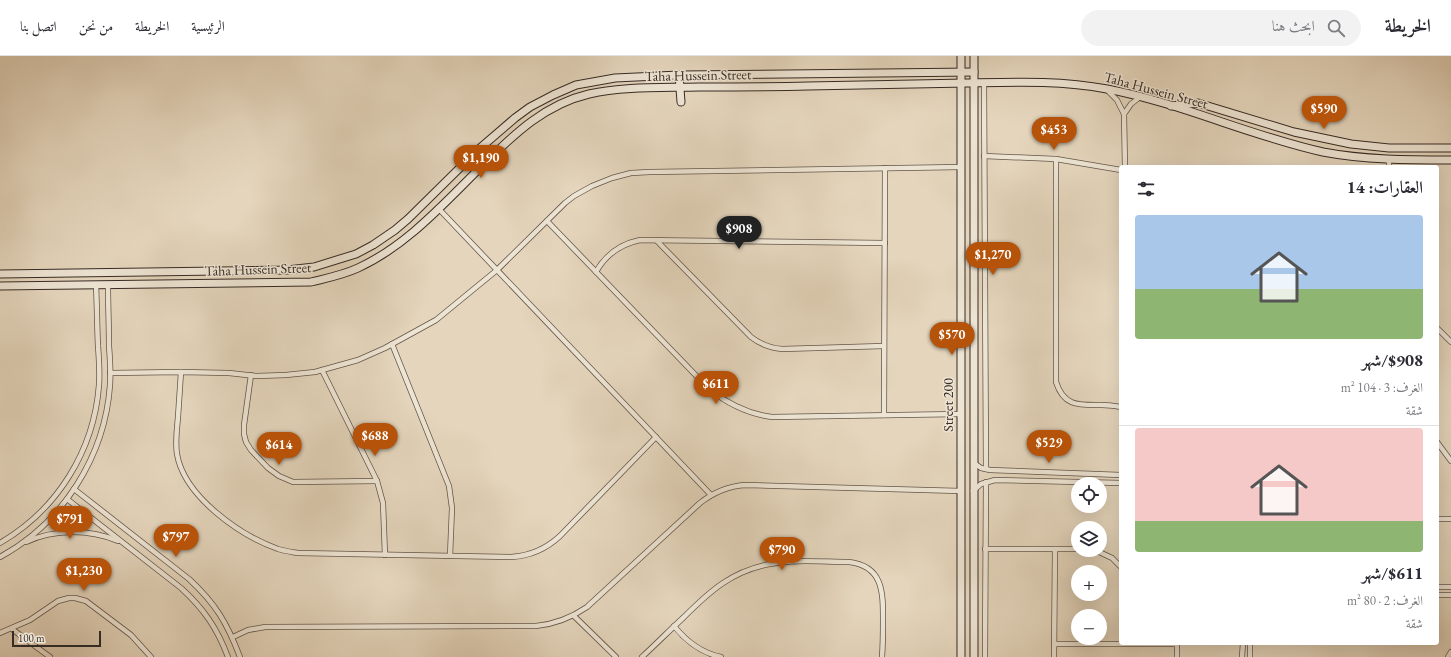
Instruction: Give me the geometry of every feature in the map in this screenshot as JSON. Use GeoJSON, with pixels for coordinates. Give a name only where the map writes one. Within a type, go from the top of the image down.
{"type":"FeatureCollection","features":[{"type":"Feature","properties":{"kind":"main road","name":"Street 200"},"geometry":{"type":"LineString","coordinates":[[961,56],[962,657]]}},
{"type":"Feature","properties":{"kind":"main road","name":"Street 200"},"geometry":{"type":"LineString","coordinates":[[974,56],[974,657]]}},
{"type":"Feature","properties":{"kind":"main road","name":"Taha Hussein Street"},"geometry":{"type":"LineString","coordinates":[[0,274],[287,270],[314,267],[356,254],[373,245],[395,230],[422,207],[514,118],[530,107],[566,89],[587,82],[620,77],[678,75],[974,72]]}},
{"type":"Feature","properties":{"kind":"main road"},"geometry":{"type":"LineString","coordinates":[[678,75],[681,102]]}},
{"type":"Feature","properties":{"kind":"main road","name":"Taha Hussein Street"},"geometry":{"type":"LineString","coordinates":[[0,286],[311,282],[326,279],[357,268],[376,258],[410,235],[506,142],[527,124],[553,107],[570,100],[604,91],[680,88],[1044,82],[1106,89],[1140,97],[1309,148],[1353,156],[1389,159],[1451,160]]}},
{"type":"Feature","properties":{"kind":"main road","name":"Taha Hussein Street"},"geometry":{"type":"LineString","coordinates":[[1169,106],[1198,103],[1294,132],[1332,141],[1389,148],[1451,148]]}},
{"type":"Feature","properties":{"kind":"main road"},"geometry":{"type":"LineString","coordinates":[[105,273],[106,285]]}},
{"type":"Feature","properties":{"kind":"street"},"geometry":{"type":"LineString","coordinates":[[984,83],[986,469]]}},
{"type":"Feature","properties":{"kind":"street"},"geometry":{"type":"LineString","coordinates":[[1106,89],[1117,100],[1124,114],[1125,165]]}},
{"type":"Feature","properties":{"kind":"street"},"geometry":{"type":"LineString","coordinates":[[1124,114],[1131,104],[1140,97]]}},
{"type":"Feature","properties":{"kind":"street"},"geometry":{"type":"LineString","coordinates":[[984,156],[1056,159],[1119,170]]}},
{"type":"Feature","properties":{"kind":"street"},"geometry":{"type":"LineString","coordinates":[[1056,159],[1056,382],[1058,390],[1069,402],[1077,405],[1119,407]]}},
{"type":"Feature","properties":{"kind":"street"},"geometry":{"type":"LineString","coordinates":[[1389,159],[1389,165]]}},
{"type":"Feature","properties":{"kind":"street"},"geometry":{"type":"LineString","coordinates":[[110,373],[181,372],[251,376],[286,375],[322,370],[358,360],[392,344],[436,320],[497,270],[566,203],[583,191],[602,182],[631,174],[650,172],[961,167]]}},
{"type":"Feature","properties":{"kind":"street"},"geometry":{"type":"LineString","coordinates":[[884,415],[885,168]]}},
{"type":"Feature","properties":{"kind":"street"},"geometry":{"type":"LineString","coordinates":[[438,208],[711,495]]}},
{"type":"Feature","properties":{"kind":"street"},"geometry":{"type":"LineString","coordinates":[[547,221],[709,389],[735,407],[753,414],[772,417],[961,414]]}},
{"type":"Feature","properties":{"kind":"street"},"geometry":{"type":"LineString","coordinates":[[596,272],[606,257],[622,246],[640,240],[885,243]]}},
{"type":"Feature","properties":{"kind":"street"},"geometry":{"type":"LineString","coordinates":[[658,241],[751,337],[760,343],[782,349],[884,346]]}},
{"type":"Feature","properties":{"kind":"street"},"geometry":{"type":"LineString","coordinates":[[0,543],[11,537],[34,519],[54,498],[71,474],[85,446],[94,416],[99,385],[96,285]]}},
{"type":"Feature","properties":{"kind":"street"},"geometry":{"type":"LineString","coordinates":[[17,547],[41,528],[67,499],[88,466],[101,435],[108,402],[110,373],[106,285]]}},
{"type":"Feature","properties":{"kind":"street"},"geometry":{"type":"LineString","coordinates":[[1439,330],[1451,342]]}},
{"type":"Feature","properties":{"kind":"street"},"geometry":{"type":"LineString","coordinates":[[392,344],[449,486],[452,508],[450,556]]}},
{"type":"Feature","properties":{"kind":"street"},"geometry":{"type":"LineString","coordinates":[[322,370],[377,481],[383,504],[386,555]]}},
{"type":"Feature","properties":{"kind":"street"},"geometry":{"type":"LineString","coordinates":[[181,372],[176,438],[178,460],[183,474],[190,486],[213,509],[244,532],[278,549],[298,553],[518,556],[533,553],[547,546],[560,536],[656,437]]}},
{"type":"Feature","properties":{"kind":"street"},"geometry":{"type":"LineString","coordinates":[[251,376],[244,434],[246,442],[251,450],[268,468],[293,482],[377,481]]}},
{"type":"Feature","properties":{"kind":"street"},"geometry":{"type":"LineString","coordinates":[[1439,445],[1451,462]]}},
{"type":"Feature","properties":{"kind":"street"},"geometry":{"type":"LineString","coordinates":[[974,463],[986,469],[1119,475]]}},
{"type":"Feature","properties":{"kind":"street"},"geometry":{"type":"LineString","coordinates":[[974,491],[986,482],[995,480],[1119,483]]}},
{"type":"Feature","properties":{"kind":"street"},"geometry":{"type":"LineString","coordinates":[[985,657],[986,482]]}},
{"type":"Feature","properties":{"kind":"street"},"geometry":{"type":"LineString","coordinates":[[233,637],[248,630],[265,627],[536,626],[559,622],[574,616],[587,607],[700,503],[711,495],[731,487],[746,486],[961,491]]}},
{"type":"Feature","properties":{"kind":"street"},"geometry":{"type":"LineString","coordinates":[[74,489],[200,589],[218,611],[233,637],[240,657]]}},
{"type":"Feature","properties":{"kind":"street"},"geometry":{"type":"LineString","coordinates":[[67,499],[191,597],[209,618],[228,657]]}},
{"type":"Feature","properties":{"kind":"street"},"geometry":{"type":"LineString","coordinates":[[1439,519],[1451,519]]}},
{"type":"Feature","properties":{"kind":"street"},"geometry":{"type":"LineString","coordinates":[[0,557],[17,547],[43,536],[70,532],[98,535],[124,544]]}},
{"type":"Feature","properties":{"kind":"street"},"geometry":{"type":"LineString","coordinates":[[985,549],[1071,548]]}},
{"type":"Feature","properties":{"kind":"street"},"geometry":{"type":"LineString","coordinates":[[1054,657],[1055,549]]}},
{"type":"Feature","properties":{"kind":"street"},"geometry":{"type":"LineString","coordinates":[[1107,556],[1119,564]]}},
{"type":"Feature","properties":{"kind":"street"},"geometry":{"type":"LineString","coordinates":[[642,657],[718,586],[734,576],[752,568],[781,562],[854,563],[864,566],[872,572],[878,579],[882,588],[882,657]]}},
{"type":"Feature","properties":{"kind":"street"},"geometry":{"type":"LineString","coordinates":[[1439,587],[1451,587]]}},
{"type":"Feature","properties":{"kind":"street"},"geometry":{"type":"LineString","coordinates":[[1439,595],[1451,595]]}},
{"type":"Feature","properties":{"kind":"street"},"geometry":{"type":"LineString","coordinates":[[0,634],[30,620],[58,601],[69,598],[81,599],[86,601],[131,634],[151,657]]}},
{"type":"Feature","properties":{"kind":"street"},"geometry":{"type":"LineString","coordinates":[[574,616],[616,657]]}},
{"type":"Feature","properties":{"kind":"street"},"geometry":{"type":"LineString","coordinates":[[674,626],[684,638],[696,647],[710,654],[721,657]]}},
{"type":"Feature","properties":{"kind":"street"},"geometry":{"type":"LineString","coordinates":[[12,629],[50,657]]}},
{"type":"Feature","properties":{"kind":"street"},"geometry":{"type":"LineString","coordinates":[[1054,644],[1119,643]]}},
{"type":"Feature","properties":{"kind":"street"},"geometry":{"type":"LineString","coordinates":[[1177,645],[1177,657]]}},
{"type":"Feature","properties":{"kind":"street"},"geometry":{"type":"LineString","coordinates":[[1242,657],[1243,645]]}},
{"type":"Feature","properties":{"kind":"street"},"geometry":{"type":"LineString","coordinates":[[1250,645],[1250,657]]}},
{"type":"Feature","properties":{"kind":"street"},"geometry":{"type":"LineString","coordinates":[[1448,657],[1451,652]]}}]}
